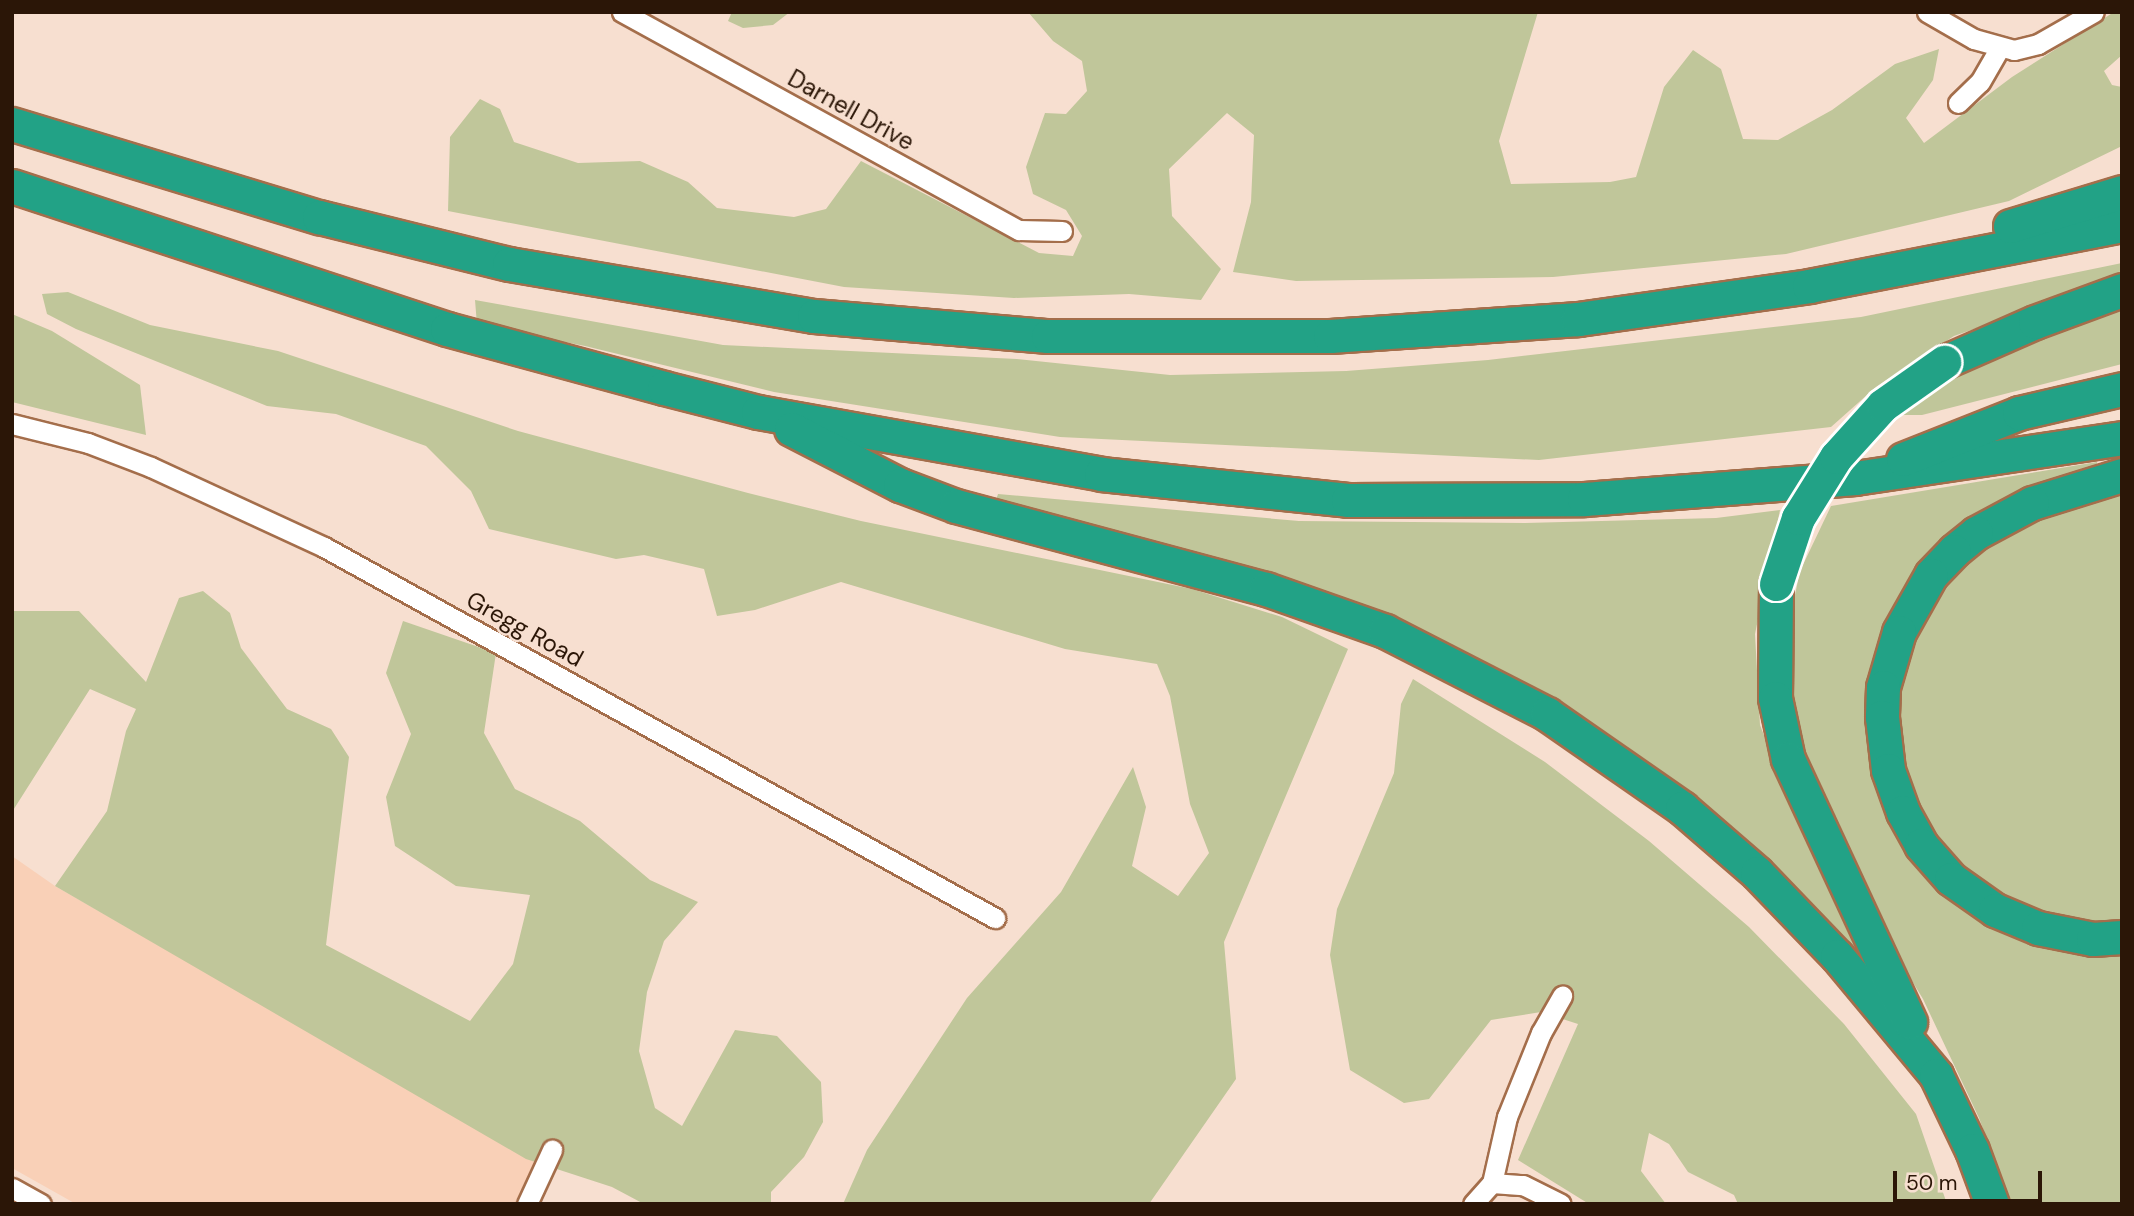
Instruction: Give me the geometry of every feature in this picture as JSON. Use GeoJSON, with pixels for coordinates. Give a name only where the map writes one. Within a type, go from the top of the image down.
{"type":"FeatureCollection","features":[{"type":"Feature","properties":{"kind":"highway"},"geometry":{"type":"LineString","coordinates":[[12,124],[306,214],[509,264],[705,300],[892,326],[1048,336],[1195,339],[1408,332],[1578,319],[1912,266],[2122,225]]}},
{"type":"Feature","properties":{"kind":"highway"},"geometry":{"type":"LineString","coordinates":[[12,186],[446,329],[758,412],[1101,474],[1348,500],[1584,499],[1855,478],[2122,438]]}},
{"type":"Feature","properties":{"kind":"highway"},"geometry":{"type":"LineString","coordinates":[[1912,266],[2004,228],[2122,192]]}},
{"type":"Feature","properties":{"kind":"highway"},"geometry":{"type":"LineString","coordinates":[[1992,1204],[1968,1140],[1788,759],[1776,698],[1776,584],[1798,518],[1836,457],[1882,405],[1944,362],[2035,322],[2122,290]]}},
{"type":"Feature","properties":{"kind":"highway"},"geometry":{"type":"LineString","coordinates":[[1855,478],[2019,413],[2122,388]]}},
{"type":"Feature","properties":{"kind":"highway"},"geometry":{"type":"LineString","coordinates":[[758,412],[900,485],[956,506],[1266,589],[1385,631],[1547,714],[1682,808],[1756,873],[1837,956],[1936,1075]]}},
{"type":"Feature","properties":{"kind":"highway"},"geometry":{"type":"LineString","coordinates":[[2122,475],[2032,503],[1986,528],[1954,551],[1931,575],[1899,632],[1884,687],[1882,717],[1888,770],[1903,812],[1921,845],[1951,879],[1995,910],[2038,928],[2093,939],[2122,937]]}},
{"type":"Feature","properties":{"kind":"street","name":"Darnell Drive"},"geometry":{"type":"LineString","coordinates":[[622,12],[1019,230],[1062,232]]}},
{"type":"Feature","properties":{"kind":"street"},"geometry":{"type":"LineString","coordinates":[[1927,12],[1999,49],[2038,44],[2094,12]]}},
{"type":"Feature","properties":{"kind":"street"},"geometry":{"type":"LineString","coordinates":[[1958,103],[1980,82],[1999,49]]}},
{"type":"Feature","properties":{"kind":"street","name":"Gregg Road"},"geometry":{"type":"LineString","coordinates":[[12,424],[88,443],[151,467],[312,540],[995,918]]}},
{"type":"Feature","properties":{"kind":"street"},"geometry":{"type":"LineString","coordinates":[[1473,1204],[1492,1183],[1507,1117],[1541,1033],[1562,996]]}},
{"type":"Feature","properties":{"kind":"street"},"geometry":{"type":"LineString","coordinates":[[527,1204],[552,1150]]}},
{"type":"Feature","properties":{"kind":"street"},"geometry":{"type":"LineString","coordinates":[[1492,1183],[1522,1185],[1561,1204]]}},
{"type":"Feature","properties":{"kind":"street"},"geometry":{"type":"LineString","coordinates":[[12,1188],[41,1204]]}},
{"type":"Feature","properties":{"kind":"shaded area"},"geometry":{"type":"Polygon","coordinates":[[[12,856],[55,886],[536,1162],[516,1204],[76,1204],[12,1168],[12,856]]]}},
{"type":"Feature","properties":{"kind":"green space"},"geometry":{"type":"Polygon","coordinates":[[[732,12],[790,12],[773,25],[743,28],[728,21],[732,12]]]}},
{"type":"Feature","properties":{"kind":"green space"},"geometry":{"type":"Polygon","coordinates":[[[1028,12],[1538,12],[1499,141],[1511,184],[1610,182],[1636,177],[1664,87],[1693,50],[1721,69],[1743,139],[1778,140],[1832,110],[1895,64],[1939,49],[1933,80],[1906,118],[1924,143],[2012,77],[2114,12],[2122,12],[2122,55],[2104,71],[2112,85],[2122,87],[2122,146],[2009,201],[1786,254],[1553,277],[1296,281],[1233,272],[1251,202],[1254,135],[1227,113],[1169,169],[1172,216],[1221,269],[1201,300],[1129,294],[1014,298],[844,287],[448,211],[450,137],[480,99],[500,109],[514,142],[578,163],[640,161],[688,182],[717,208],[794,217],[826,209],[861,161],[1039,253],[1073,256],[1082,236],[1066,210],[1033,194],[1026,167],[1045,113],[1066,114],[1087,91],[1082,61],[1053,41],[1028,12]]]}},
{"type":"Feature","properties":{"kind":"green space"},"geometry":{"type":"Polygon","coordinates":[[[2122,263],[2122,277],[1954,336],[1876,387],[1831,427],[1539,460],[1060,437],[774,392],[585,346],[477,325],[475,300],[723,345],[1017,359],[1170,375],[1346,371],[1488,360],[1861,317],[2122,263]]]}},
{"type":"Feature","properties":{"kind":"green space"},"geometry":{"type":"Polygon","coordinates":[[[68,292],[150,325],[278,351],[518,431],[748,493],[861,521],[1192,589],[1282,617],[1348,649],[1224,942],[1236,1079],[1149,1204],[843,1204],[867,1150],[967,998],[1061,892],[1133,767],[1146,807],[1132,866],[1178,896],[1209,853],[1190,804],[1170,696],[1157,664],[1065,649],[841,582],[755,610],[717,616],[704,569],[644,555],[616,559],[489,529],[471,491],[426,446],[336,414],[267,406],[76,329],[47,314],[42,294],[68,292]]]}},
{"type":"Feature","properties":{"kind":"green space"},"geometry":{"type":"Polygon","coordinates":[[[2122,299],[2122,364],[1922,415],[1899,415],[1978,361],[2122,299]]]}},
{"type":"Feature","properties":{"kind":"green space"},"geometry":{"type":"Polygon","coordinates":[[[12,314],[52,331],[140,385],[146,435],[12,402],[12,314]]]}},
{"type":"Feature","properties":{"kind":"green space"},"geometry":{"type":"Polygon","coordinates":[[[2097,462],[2096,472],[1930,561],[1877,745],[1935,876],[2122,948],[2122,1204],[2011,1204],[1979,1118],[1923,999],[1866,905],[1791,726],[1783,652],[1800,571],[1831,506],[2097,462]]]}},
{"type":"Feature","properties":{"kind":"green space"},"geometry":{"type":"Polygon","coordinates":[[[2122,491],[2122,928],[2047,921],[1967,879],[1905,798],[1894,754],[1903,650],[1938,589],[2005,526],[2122,491]]]}},
{"type":"Feature","properties":{"kind":"green space"},"geometry":{"type":"Polygon","coordinates":[[[998,494],[1299,521],[1525,523],[1716,518],[1780,510],[1755,634],[1760,725],[1792,808],[1874,968],[1866,970],[1509,679],[994,506],[998,494]]]}},
{"type":"Feature","properties":{"kind":"green space"},"geometry":{"type":"Polygon","coordinates":[[[203,591],[230,613],[241,648],[287,709],[331,729],[349,757],[326,945],[470,1021],[513,964],[530,895],[456,886],[395,846],[386,797],[411,734],[386,673],[403,621],[496,653],[484,733],[515,789],[580,821],[650,880],[698,902],[664,941],[647,992],[639,1051],[655,1108],[682,1126],[735,1030],[777,1036],[821,1082],[823,1122],[804,1157],[771,1192],[771,1204],[644,1204],[612,1187],[526,1159],[55,886],[107,811],[126,731],[136,709],[90,689],[12,812],[12,611],[79,611],[146,682],[179,598],[203,591]]]}},
{"type":"Feature","properties":{"kind":"green space"},"geometry":{"type":"Polygon","coordinates":[[[1413,679],[1545,762],[1649,841],[1749,927],[1844,1024],[1916,1114],[1947,1204],[1738,1204],[1734,1195],[1688,1172],[1669,1144],[1649,1133],[1641,1171],[1666,1204],[1589,1204],[1518,1160],[1578,1024],[1541,1012],[1491,1020],[1429,1099],[1404,1103],[1350,1070],[1330,955],[1337,909],[1394,773],[1401,704],[1413,679]]]}}]}
